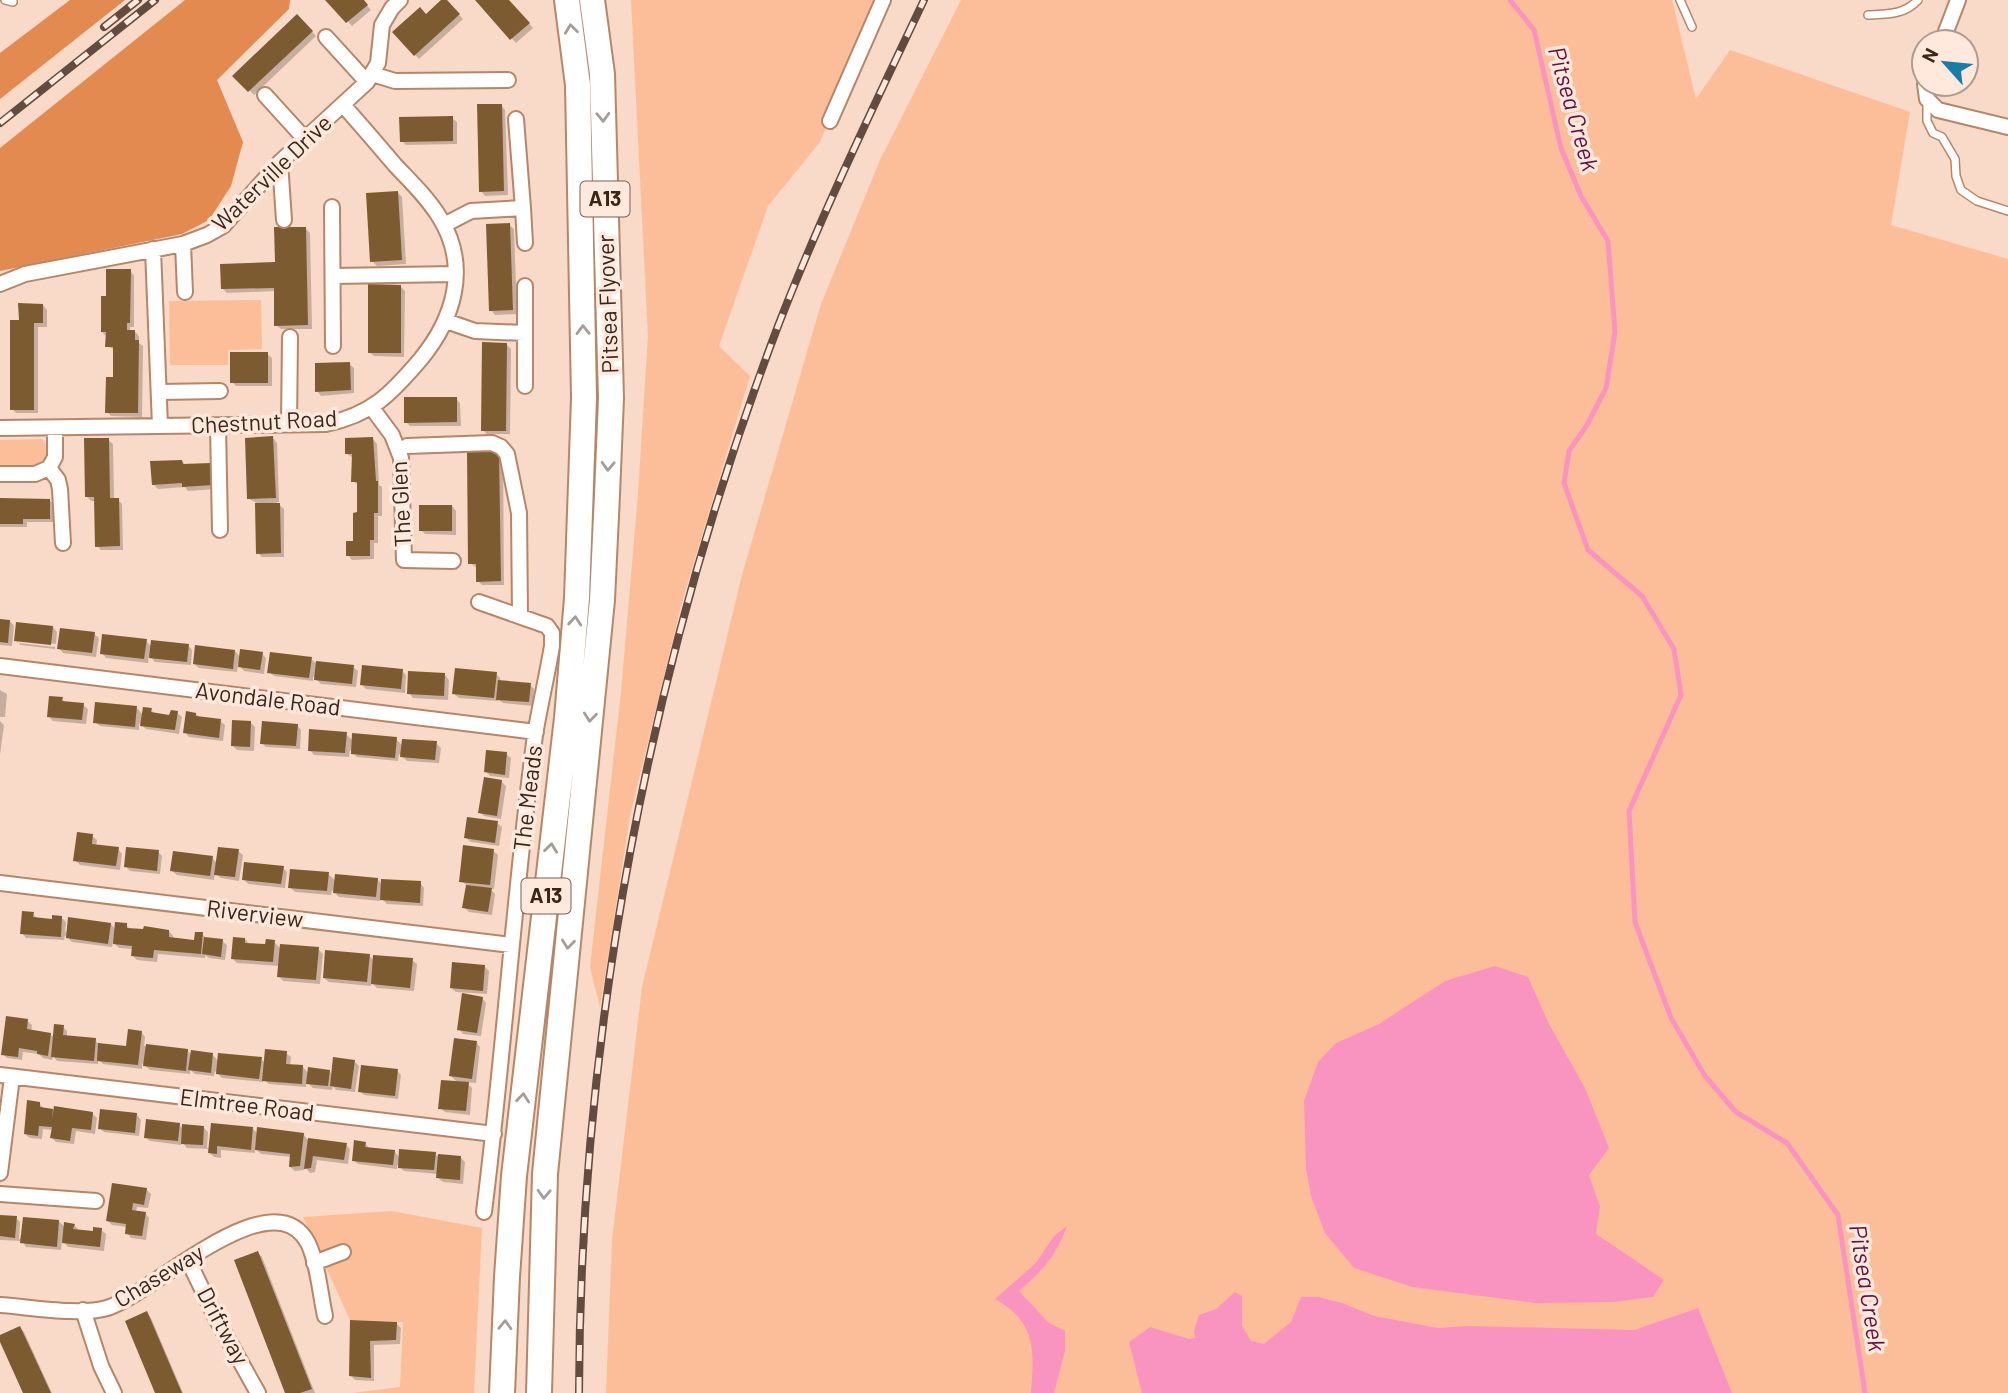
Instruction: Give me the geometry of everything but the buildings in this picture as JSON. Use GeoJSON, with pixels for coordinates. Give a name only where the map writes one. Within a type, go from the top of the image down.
{"type":"FeatureCollection","features":[{"type":"Feature","properties":{"kind":"highway","name":"Pitsea Flyover"},"geometry":{"type":"LineString","coordinates":[[502,1393],[514,1176],[567,718],[578,598],[584,398],[578,86],[567,0]]}},
{"type":"Feature","properties":{"kind":"highway","name":"Pitsea Flyover"},"geometry":{"type":"LineString","coordinates":[[539,1393],[545,1174],[602,600],[611,398],[601,74],[594,0]]}},
{"type":"Feature","properties":{"kind":"street"},"geometry":{"type":"LineString","coordinates":[[830,121],[883,0]]}},
{"type":"Feature","properties":{"kind":"street"},"geometry":{"type":"LineString","coordinates":[[1947,28],[1958,0]]}},
{"type":"Feature","properties":{"kind":"street"},"geometry":{"type":"LineString","coordinates":[[370,78],[378,63],[382,25],[397,1]]}},
{"type":"Feature","properties":{"kind":"street"},"geometry":{"type":"LineString","coordinates":[[326,37],[370,78],[395,81],[509,80]]}},
{"type":"Feature","properties":{"kind":"street","name":"Waterville Drive"},"geometry":{"type":"LineString","coordinates":[[0,284],[25,274],[183,244],[207,235],[223,226],[280,162],[370,78]]}},
{"type":"Feature","properties":{"kind":"street"},"geometry":{"type":"LineString","coordinates":[[265,95],[305,139]]}},
{"type":"Feature","properties":{"kind":"street"},"geometry":{"type":"LineString","coordinates":[[1930,98],[1938,110],[2008,127]]}},
{"type":"Feature","properties":{"kind":"street","name":"Chestnut Road"},"geometry":{"type":"LineString","coordinates":[[0,428],[289,425],[332,422],[354,417],[386,397],[439,336],[446,321],[453,297],[455,274],[451,242],[432,206],[343,104]]}},
{"type":"Feature","properties":{"kind":"street"},"geometry":{"type":"LineString","coordinates":[[516,119],[525,243]]}},
{"type":"Feature","properties":{"kind":"street"},"geometry":{"type":"LineString","coordinates":[[280,162],[284,220]]}},
{"type":"Feature","properties":{"kind":"street"},"geometry":{"type":"LineString","coordinates":[[332,207],[332,346]]}},
{"type":"Feature","properties":{"kind":"street"},"geometry":{"type":"LineString","coordinates":[[444,225],[471,211],[523,208]]}},
{"type":"Feature","properties":{"kind":"street"},"geometry":{"type":"LineString","coordinates":[[183,244],[185,292]]}},
{"type":"Feature","properties":{"kind":"street","name":"Chestnut Road"},"geometry":{"type":"LineString","coordinates":[[153,249],[160,426]]}},
{"type":"Feature","properties":{"kind":"street"},"geometry":{"type":"LineString","coordinates":[[333,276],[455,274]]}},
{"type":"Feature","properties":{"kind":"street"},"geometry":{"type":"LineString","coordinates":[[525,286],[525,386]]}},
{"type":"Feature","properties":{"kind":"street"},"geometry":{"type":"LineString","coordinates":[[446,321],[475,331],[525,333]]}},
{"type":"Feature","properties":{"kind":"street"},"geometry":{"type":"LineString","coordinates":[[289,425],[290,337]]}},
{"type":"Feature","properties":{"kind":"street"},"geometry":{"type":"LineString","coordinates":[[159,392],[220,391]]}},
{"type":"Feature","properties":{"kind":"street","name":"The Glen"},"geometry":{"type":"LineString","coordinates":[[372,408],[392,435],[401,458],[404,559],[453,561]]}},
{"type":"Feature","properties":{"kind":"street"},"geometry":{"type":"LineString","coordinates":[[218,426],[220,530]]}},
{"type":"Feature","properties":{"kind":"street"},"geometry":{"type":"LineString","coordinates":[[0,474],[35,474],[49,468],[55,457],[55,428]]}},
{"type":"Feature","properties":{"kind":"street"},"geometry":{"type":"LineString","coordinates":[[407,446],[492,443],[507,454],[519,513],[520,615]]}},
{"type":"Feature","properties":{"kind":"street"},"geometry":{"type":"LineString","coordinates":[[49,468],[58,480],[60,489],[63,543]]}},
{"type":"Feature","properties":{"kind":"street","name":"The Meads"},"geometry":{"type":"LineString","coordinates":[[479,602],[547,626],[552,634],[536,732],[484,1212]]}},
{"type":"Feature","properties":{"kind":"street","name":"Avondale Road"},"geometry":{"type":"LineString","coordinates":[[0,666],[536,732]]}},
{"type":"Feature","properties":{"kind":"street","name":"Riverview"},"geometry":{"type":"LineString","coordinates":[[0,883],[511,945]]}},
{"type":"Feature","properties":{"kind":"street"},"geometry":{"type":"LineString","coordinates":[[0,1173],[6,1076]]}},
{"type":"Feature","properties":{"kind":"street","name":"Elmtree Road"},"geometry":{"type":"LineString","coordinates":[[6,1076],[494,1134]]}},
{"type":"Feature","properties":{"kind":"street"},"geometry":{"type":"LineString","coordinates":[[0,1194],[96,1201]]}},
{"type":"Feature","properties":{"kind":"street","name":"Chaseway"},"geometry":{"type":"LineString","coordinates":[[0,1305],[83,1310],[106,1308],[127,1300],[228,1235],[258,1223],[275,1222],[291,1226],[307,1241],[314,1263]]}},
{"type":"Feature","properties":{"kind":"street"},"geometry":{"type":"LineString","coordinates":[[325,1315],[314,1263],[343,1252]]}},
{"type":"Feature","properties":{"kind":"street","name":"Driftway"},"geometry":{"type":"LineString","coordinates":[[188,1260],[216,1318],[258,1393]]}},
{"type":"Feature","properties":{"kind":"street"},"geometry":{"type":"LineString","coordinates":[[83,1310],[114,1393]]}},
{"type":"Feature","properties":{"kind":"lane"},"geometry":{"type":"LineString","coordinates":[[1680,0],[1692,27]]}},
{"type":"Feature","properties":{"kind":"lane"},"geometry":{"type":"LineString","coordinates":[[1868,15],[1900,12],[1911,8],[1918,0]]}},
{"type":"Feature","properties":{"kind":"lane"},"geometry":{"type":"LineString","coordinates":[[1926,98],[1927,121],[1933,133],[1942,138],[1955,159],[1956,176],[1961,190],[1977,201],[2008,211]]}},
{"type":"Feature","properties":{"kind":"shaded area"},"geometry":{"type":"Polygon","coordinates":[[[70,0],[125,0],[0,99],[0,53],[70,0]]]}},
{"type":"Feature","properties":{"kind":"shaded area"},"geometry":{"type":"Polygon","coordinates":[[[185,0],[290,0],[289,9],[217,80],[243,142],[231,186],[209,220],[182,234],[0,271],[0,148],[185,0]]]}},
{"type":"Feature","properties":{"kind":"shaded area"},"geometry":{"type":"Polygon","coordinates":[[[631,0],[876,0],[820,142],[768,206],[719,346],[750,376],[682,602],[630,816],[600,1007],[590,967],[621,692],[648,336],[631,0]]]}},
{"type":"Feature","properties":{"kind":"shaded area"},"geometry":{"type":"Polygon","coordinates":[[[961,0],[1672,0],[1696,99],[1730,50],[1910,112],[1891,225],[2008,259],[2008,1393],[606,1393],[612,1240],[642,987],[742,575],[821,304],[880,160],[961,0]]]}},
{"type":"Feature","properties":{"kind":"shaded area"},"geometry":{"type":"Polygon","coordinates":[[[261,300],[262,349],[228,350],[228,365],[170,365],[169,301],[261,300]]]}},
{"type":"Feature","properties":{"kind":"shaded area"},"geometry":{"type":"Polygon","coordinates":[[[42,439],[49,451],[40,465],[0,468],[0,440],[42,439]]]}},
{"type":"Feature","properties":{"kind":"shaded area"},"geometry":{"type":"Polygon","coordinates":[[[1495,966],[1528,977],[1549,1024],[1585,1088],[1609,1148],[1589,1175],[1600,1207],[1596,1234],[1664,1280],[1653,1297],[1613,1302],[1535,1303],[1412,1287],[1354,1268],[1325,1233],[1311,1196],[1306,1169],[1304,1101],[1318,1062],[1336,1043],[1379,1024],[1445,981],[1495,966]]]}},
{"type":"Feature","properties":{"kind":"shaded area"},"geometry":{"type":"Polygon","coordinates":[[[392,1211],[482,1228],[474,1393],[352,1393],[400,1387],[403,1322],[350,1320],[303,1217],[392,1211]]]}},
{"type":"Feature","properties":{"kind":"shaded area"},"geometry":{"type":"Polygon","coordinates":[[[1067,1226],[1048,1262],[1019,1291],[1049,1323],[1065,1331],[1065,1351],[1054,1393],[1031,1393],[1032,1351],[1026,1328],[1019,1317],[995,1299],[1036,1263],[1054,1236],[1067,1226]]]}},
{"type":"Feature","properties":{"kind":"shaded area"},"geometry":{"type":"Polygon","coordinates":[[[1235,1292],[1242,1296],[1242,1326],[1251,1341],[1264,1344],[1291,1322],[1301,1297],[1318,1297],[1374,1316],[1438,1328],[1469,1326],[1634,1330],[1698,1308],[1732,1393],[1142,1393],[1129,1342],[1150,1327],[1189,1339],[1195,1338],[1194,1331],[1199,1315],[1216,1309],[1235,1292]]]}},
{"type":"Feature","properties":{"kind":"waterway","name":"Pitsea Creek"},"geometry":{"type":"LineString","coordinates":[[1510,0],[1534,30],[1561,148],[1581,196],[1608,241],[1615,332],[1606,388],[1587,425],[1569,451],[1564,483],[1588,550],[1642,596],[1674,649],[1681,695],[1629,811],[1635,922],[1671,1018],[1705,1076],[1736,1112],[1787,1143],[1838,1215],[1865,1393]]}},
{"type":"Feature","properties":{"kind":"railway"},"geometry":{"type":"LineString","coordinates":[[104,27],[138,0]]}},
{"type":"Feature","properties":{"kind":"railway"},"geometry":{"type":"LineString","coordinates":[[0,123],[155,0]]}},
{"type":"Feature","properties":{"kind":"railway"},"geometry":{"type":"LineString","coordinates":[[579,1393],[583,1257],[592,1121],[608,985],[630,850],[659,717],[693,585],[732,454],[778,326],[830,203],[924,0]]}}]}
